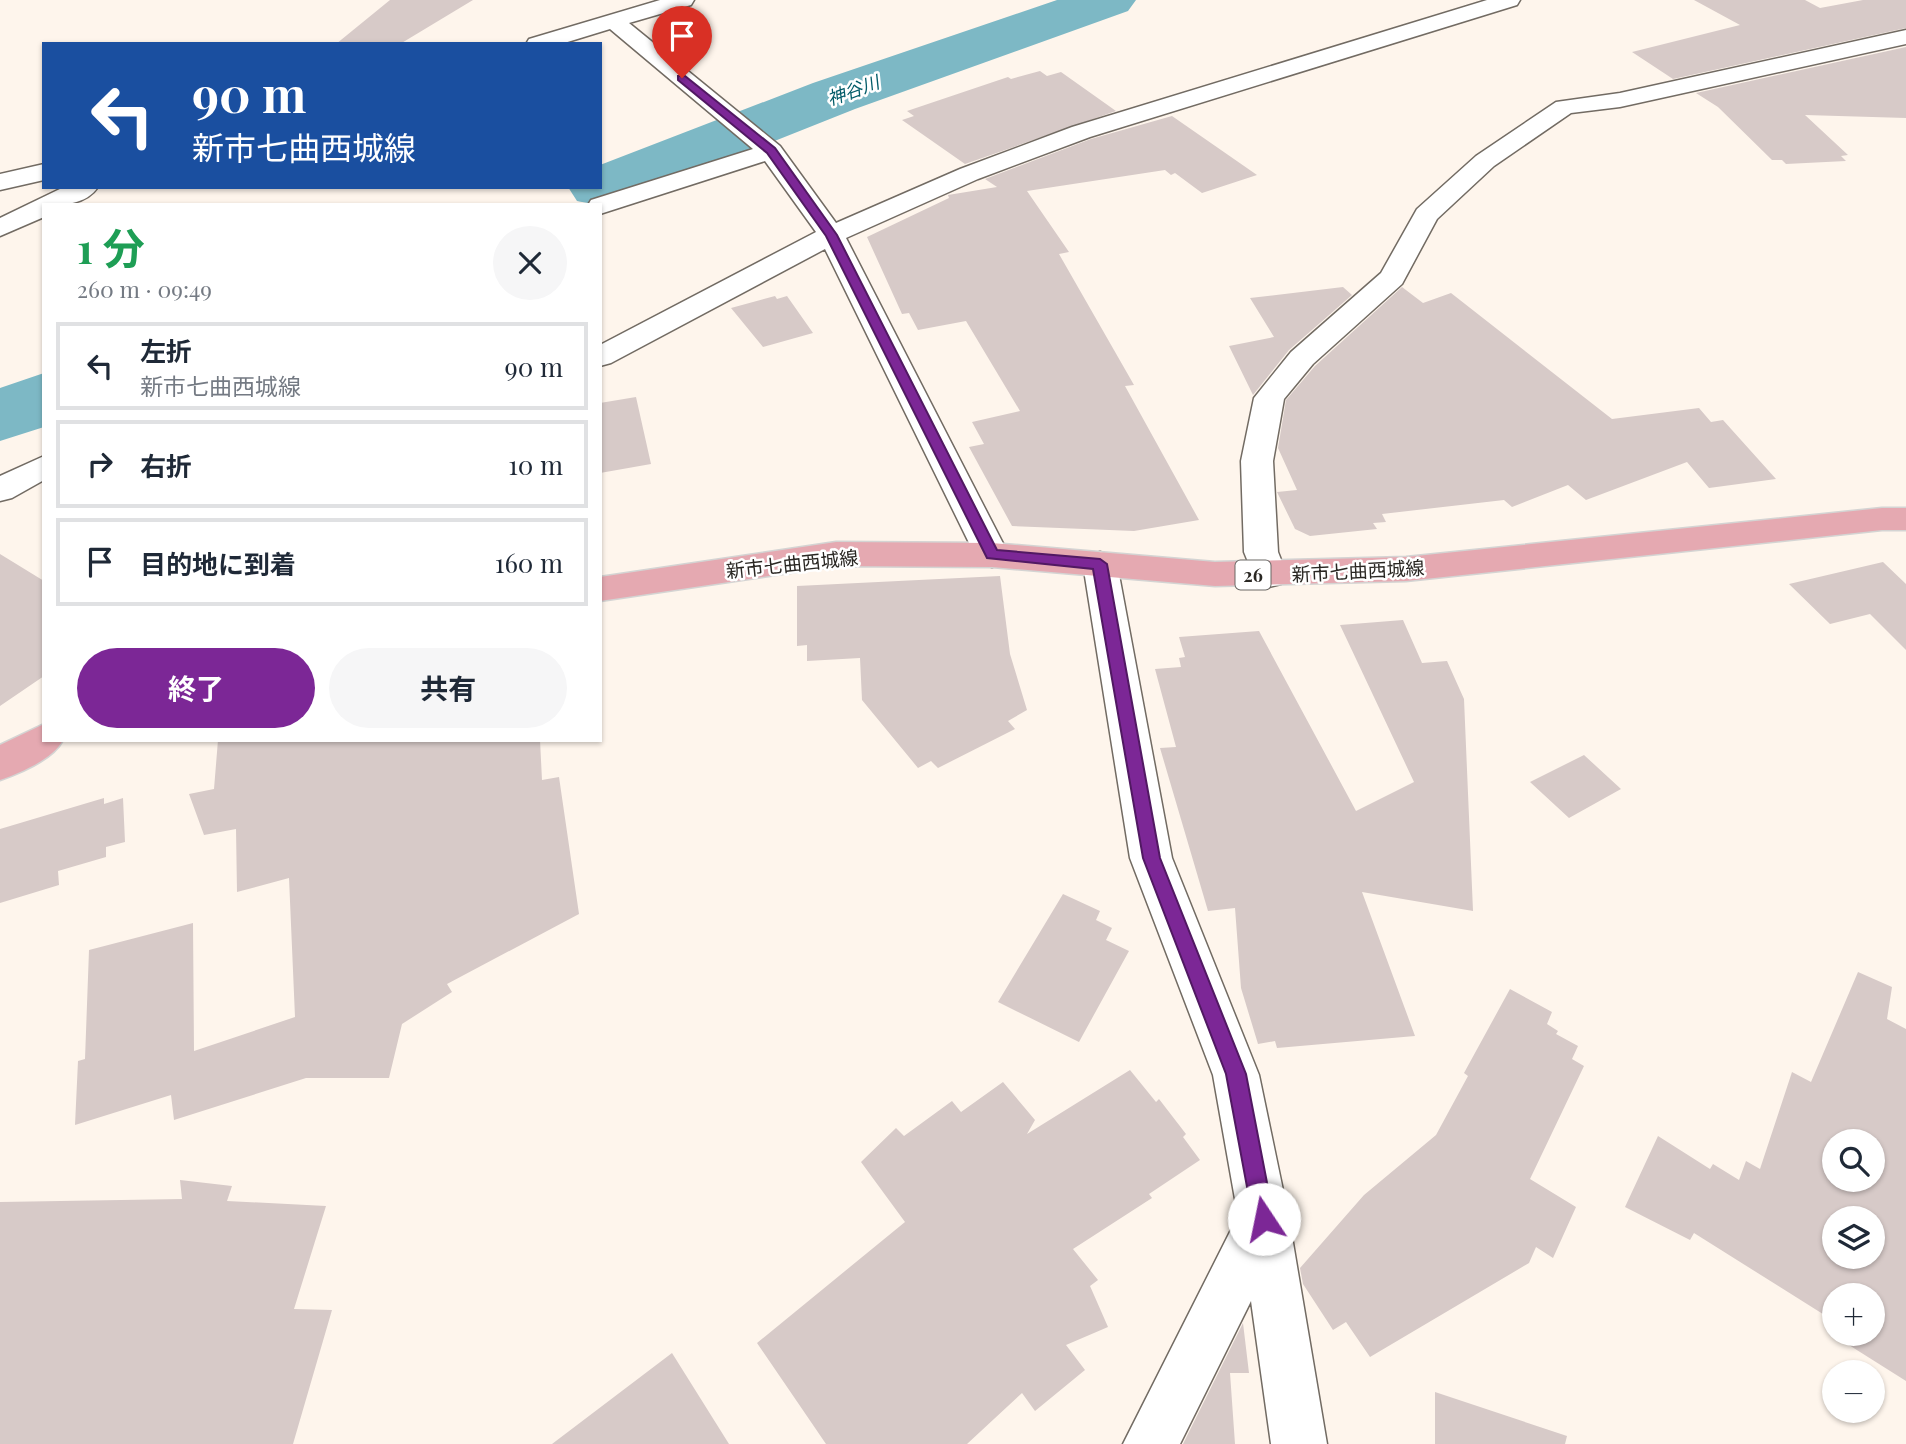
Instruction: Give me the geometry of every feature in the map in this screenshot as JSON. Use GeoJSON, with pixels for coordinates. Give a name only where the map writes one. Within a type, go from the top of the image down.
{"type":"FeatureCollection","features":[{"type":"Feature","properties":{"kind":"main road","name":"新市七曲西城線"},"geometry":{"type":"LineString","coordinates":[[602,589],[836,554],[992,555],[1215,574],[1269,575],[1406,569],[1855,521],[1906,519]]}},
{"type":"Feature","properties":{"kind":"main road"},"geometry":{"type":"LineString","coordinates":[[0,764],[42,740]]}},
{"type":"Feature","properties":{"kind":"street"},"geometry":{"type":"LineString","coordinates":[[545,42],[616,24],[683,0]]}},
{"type":"Feature","properties":{"kind":"street"},"geometry":{"type":"LineString","coordinates":[[602,356],[831,235],[969,174],[1081,132],[1509,0]]}},
{"type":"Feature","properties":{"kind":"street"},"geometry":{"type":"LineString","coordinates":[[616,24],[767,148],[831,235],[992,555]]}},
{"type":"Feature","properties":{"kind":"street"},"geometry":{"type":"LineString","coordinates":[[1269,575],[1261,552],[1257,461],[1269,398],[1302,358],[1392,278],[1426,215],[1485,161],[1564,107],[1620,100],[1900,41]]}},
{"type":"Feature","properties":{"kind":"street"},"geometry":{"type":"LineString","coordinates":[[602,205],[646,187],[689,178],[767,148]]}},
{"type":"Feature","properties":{"kind":"street"},"geometry":{"type":"LineString","coordinates":[[0,182],[42,172]]}},
{"type":"Feature","properties":{"kind":"street"},"geometry":{"type":"LineString","coordinates":[[53,203],[81,189]]}},
{"type":"Feature","properties":{"kind":"street"},"geometry":{"type":"LineString","coordinates":[[0,228],[42,208]]}},
{"type":"Feature","properties":{"kind":"street"},"geometry":{"type":"LineString","coordinates":[[0,490],[42,467]]}},
{"type":"Feature","properties":{"kind":"street"},"geometry":{"type":"LineString","coordinates":[[1100,564],[1152,858],[1236,1074],[1264,1219],[1298,1444]]}},
{"type":"Feature","properties":{"kind":"street"},"geometry":{"type":"LineString","coordinates":[[1151,1444],[1264,1219]]}},
{"type":"Feature","properties":{"kind":"building"},"geometry":{"type":"Polygon","coordinates":[[[390,0],[473,0],[403,42],[338,42],[390,0]]]}},
{"type":"Feature","properties":{"kind":"building"},"geometry":{"type":"Polygon","coordinates":[[[1694,0],[1805,0],[1820,8],[1863,0],[1906,0],[1906,28],[1673,79],[1632,52],[1740,25],[1694,0]]]}},
{"type":"Feature","properties":{"kind":"building"},"geometry":{"type":"Polygon","coordinates":[[[1906,47],[1906,118],[1805,115],[1848,155],[1841,156],[1846,161],[1786,164],[1782,160],[1772,160],[1718,107],[1696,93],[1906,47]]]}},
{"type":"Feature","properties":{"kind":"building"},"geometry":{"type":"Polygon","coordinates":[[[1040,71],[1047,76],[1061,72],[1116,111],[965,164],[902,120],[914,116],[907,111],[1008,77],[1011,79],[1040,71]]]}},
{"type":"Feature","properties":{"kind":"building"},"geometry":{"type":"Polygon","coordinates":[[[1172,116],[1257,175],[1202,193],[1175,173],[1171,175],[1165,170],[1027,191],[1069,252],[1059,254],[1134,385],[1125,386],[1199,520],[1134,531],[1012,526],[969,447],[984,444],[972,422],[1020,411],[966,321],[918,330],[909,313],[902,314],[867,237],[949,198],[948,195],[997,187],[985,179],[1091,139],[1172,116]]]}},
{"type":"Feature","properties":{"kind":"building"},"geometry":{"type":"Polygon","coordinates":[[[1343,287],[1352,295],[1289,350],[1253,395],[1229,346],[1274,337],[1250,298],[1343,287]]]}},
{"type":"Feature","properties":{"kind":"building"},"geometry":{"type":"Polygon","coordinates":[[[1402,287],[1423,303],[1451,293],[1612,419],[1699,408],[1711,422],[1723,420],[1776,479],[1709,488],[1687,462],[1586,500],[1568,485],[1512,507],[1504,500],[1382,514],[1386,522],[1373,523],[1377,529],[1310,536],[1295,529],[1277,492],[1297,490],[1278,448],[1286,400],[1315,366],[1402,287]]]}},
{"type":"Feature","properties":{"kind":"building"},"geometry":{"type":"Polygon","coordinates":[[[775,296],[777,299],[787,296],[813,333],[763,347],[731,308],[775,296]]]}},
{"type":"Feature","properties":{"kind":"building"},"geometry":{"type":"Polygon","coordinates":[[[636,397],[651,464],[602,473],[602,403],[636,397]]]}},
{"type":"Feature","properties":{"kind":"building"},"geometry":{"type":"Polygon","coordinates":[[[0,554],[42,580],[42,677],[0,706],[0,554]]]}},
{"type":"Feature","properties":{"kind":"building"},"geometry":{"type":"Polygon","coordinates":[[[1883,562],[1906,584],[1906,650],[1870,614],[1830,624],[1789,584],[1883,562]]]}},
{"type":"Feature","properties":{"kind":"building"},"geometry":{"type":"Polygon","coordinates":[[[1000,576],[1010,654],[1027,710],[1008,721],[1015,729],[938,768],[931,761],[918,768],[862,700],[860,658],[807,661],[807,645],[797,646],[797,586],[1000,576]]]}},
{"type":"Feature","properties":{"kind":"building"},"geometry":{"type":"Polygon","coordinates":[[[1403,620],[1422,663],[1447,661],[1464,699],[1473,911],[1362,892],[1415,1036],[1277,1048],[1275,1041],[1258,1044],[1241,988],[1235,908],[1208,911],[1160,748],[1176,747],[1155,669],[1181,667],[1179,658],[1185,657],[1179,637],[1259,631],[1356,811],[1414,782],[1340,625],[1403,620]]]}},
{"type":"Feature","properties":{"kind":"building"},"geometry":{"type":"Polygon","coordinates":[[[218,742],[540,742],[542,780],[559,777],[579,914],[447,984],[452,992],[402,1024],[389,1078],[306,1078],[174,1120],[171,1095],[75,1125],[78,1061],[85,1059],[89,950],[193,923],[194,1051],[295,1017],[289,878],[237,892],[236,829],[204,835],[189,794],[214,789],[218,742]]]}},
{"type":"Feature","properties":{"kind":"building"},"geometry":{"type":"Polygon","coordinates":[[[1584,755],[1621,789],[1569,818],[1530,782],[1584,755]]]}},
{"type":"Feature","properties":{"kind":"building"},"geometry":{"type":"Polygon","coordinates":[[[104,798],[104,804],[123,798],[125,842],[106,847],[106,857],[58,871],[59,885],[0,903],[0,829],[104,798]]]}},
{"type":"Feature","properties":{"kind":"building"},"geometry":{"type":"Polygon","coordinates":[[[1063,894],[1100,911],[1096,920],[1112,928],[1106,940],[1129,951],[1079,1042],[998,1002],[1063,894]]]}},
{"type":"Feature","properties":{"kind":"building"},"geometry":{"type":"Polygon","coordinates":[[[1858,972],[1892,987],[1887,1019],[1906,1029],[1906,1381],[1885,1368],[1885,1360],[1873,1360],[1851,1346],[1885,1346],[1885,1283],[1822,1283],[1822,1313],[1694,1233],[1690,1240],[1625,1207],[1658,1136],[1710,1169],[1713,1164],[1739,1180],[1746,1161],[1760,1169],[1792,1072],[1811,1082],[1858,972]]]}},
{"type":"Feature","properties":{"kind":"building"},"geometry":{"type":"Polygon","coordinates":[[[1510,989],[1552,1012],[1547,1024],[1558,1031],[1556,1034],[1578,1046],[1572,1059],[1584,1066],[1530,1179],[1576,1207],[1553,1258],[1536,1247],[1529,1263],[1370,1357],[1346,1322],[1333,1330],[1303,1284],[1300,1268],[1364,1195],[1436,1135],[1468,1076],[1464,1073],[1510,989]]]}},
{"type":"Feature","properties":{"kind":"building"},"geometry":{"type":"Polygon","coordinates":[[[1130,1070],[1156,1102],[1159,1099],[1186,1134],[1183,1137],[1200,1160],[1149,1194],[1152,1198],[1073,1249],[1098,1280],[1090,1286],[1108,1327],[1066,1345],[1085,1370],[1035,1411],[1022,1393],[967,1444],[826,1444],[757,1343],[905,1222],[861,1162],[896,1128],[904,1136],[952,1101],[961,1112],[1003,1082],[1035,1120],[1027,1134],[1130,1070]]]}},
{"type":"Feature","properties":{"kind":"building"},"geometry":{"type":"Polygon","coordinates":[[[180,1180],[232,1186],[227,1201],[326,1206],[294,1309],[332,1310],[293,1444],[0,1444],[0,1202],[182,1199],[180,1180]]]}},
{"type":"Feature","properties":{"kind":"building"},"geometry":{"type":"Polygon","coordinates":[[[1243,1323],[1249,1373],[1230,1373],[1235,1444],[1183,1444],[1243,1323]]]}},
{"type":"Feature","properties":{"kind":"building"},"geometry":{"type":"Polygon","coordinates":[[[672,1353],[729,1444],[552,1444],[672,1353]]]}},
{"type":"Feature","properties":{"kind":"building"},"geometry":{"type":"Polygon","coordinates":[[[1435,1392],[1567,1436],[1565,1444],[1435,1444],[1435,1392]]]}},
{"type":"Feature","properties":{"kind":"waterway","name":"神谷川"},"geometry":{"type":"LineString","coordinates":[[602,186],[834,96],[1109,0]]}},
{"type":"Feature","properties":{"kind":"waterway","name":"神谷川"},"geometry":{"type":"LineString","coordinates":[[0,417],[42,398]]}},
{"type":"Feature","properties":{"kind":"route"},"geometry":{"type":"LineString","coordinates":[[682,78],[771,150],[831,235],[992,555],[1100,564],[1152,858],[1236,1074],[1264,1219]]}}]}
